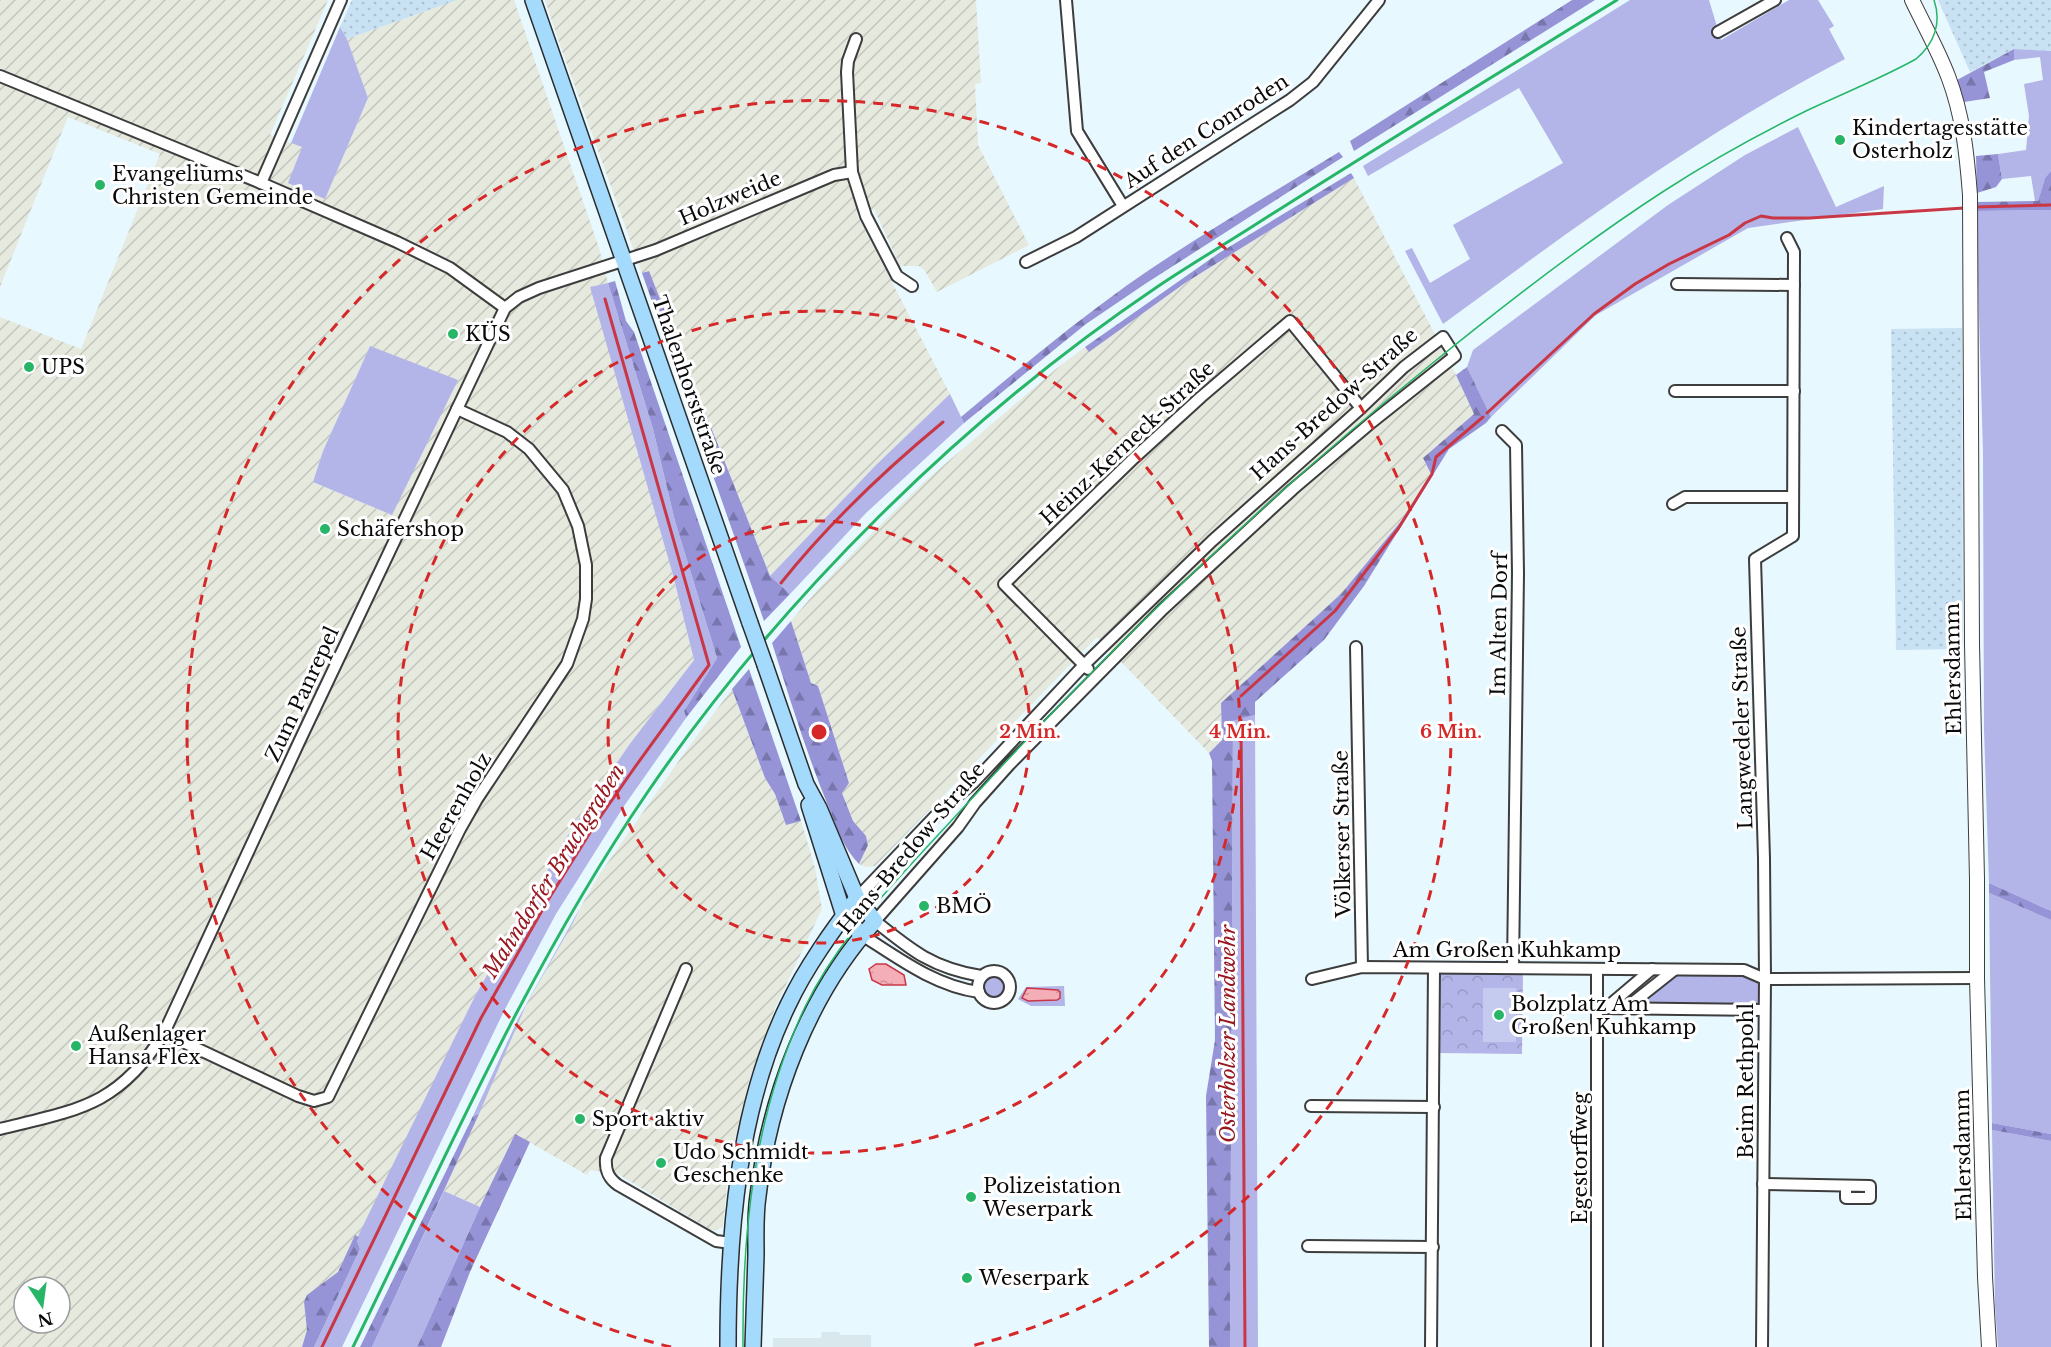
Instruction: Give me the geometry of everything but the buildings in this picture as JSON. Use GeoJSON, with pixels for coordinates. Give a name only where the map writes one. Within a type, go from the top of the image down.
{"type":"FeatureCollection","features":[{"type":"Feature","properties":{"kind":"main road","name":"Thalenhorststraße"},"geometry":{"type":"LineString","coordinates":[[533,0],[806,784],[819,808],[857,898],[874,921]]}},
{"type":"Feature","properties":{"kind":"main road","name":"Thalenhorststraße"},"geometry":{"type":"LineString","coordinates":[[806,784],[810,811],[844,916]]}},
{"type":"Feature","properties":{"kind":"main road","name":"Hans-Bredow-Straße"},"geometry":{"type":"LineString","coordinates":[[728,1347],[731,1243],[735,1198],[745,1138],[762,1075],[788,1004],[810,965],[857,898]]}},
{"type":"Feature","properties":{"kind":"main road"},"geometry":{"type":"LineString","coordinates":[[844,916],[862,935]]}},
{"type":"Feature","properties":{"kind":"main road","name":"Hans-Bredow-Straße"},"geometry":{"type":"LineString","coordinates":[[753,1347],[758,1199],[769,1131],[783,1083],[811,1017],[831,980],[874,921]]}},
{"type":"Feature","properties":{"kind":"street"},"geometry":{"type":"LineString","coordinates":[[261,183],[341,0]]}},
{"type":"Feature","properties":{"kind":"street"},"geometry":{"type":"LineString","coordinates":[[1066,0],[1077,131],[1123,206]]}},
{"type":"Feature","properties":{"kind":"street","name":"Auf den Conroden"},"geometry":{"type":"LineString","coordinates":[[1026,262],[1076,237],[1290,100],[1312,82],[1379,0]]}},
{"type":"Feature","properties":{"kind":"street"},"geometry":{"type":"LineString","coordinates":[[1718,32],[1774,0]]}},
{"type":"Feature","properties":{"kind":"street","name":"Ehlersdamm"},"geometry":{"type":"LineString","coordinates":[[1912,0],[1947,75],[1963,129],[1970,195],[1972,644],[1977,978],[1989,1347]]}},
{"type":"Feature","properties":{"kind":"street"},"geometry":{"type":"LineString","coordinates":[[856,39],[848,61],[847,72],[852,172],[866,216],[897,276],[912,286]]}},
{"type":"Feature","properties":{"kind":"street"},"geometry":{"type":"LineString","coordinates":[[0,76],[261,183],[397,242],[450,268],[505,308],[519,297],[539,288],[623,261]]}},
{"type":"Feature","properties":{"kind":"street","name":"Holzweide"},"geometry":{"type":"LineString","coordinates":[[623,261],[656,250],[834,175],[852,172]]}},
{"type":"Feature","properties":{"kind":"street","name":"Langwedeler Straße"},"geometry":{"type":"LineString","coordinates":[[1765,979],[1764,858],[1755,559],[1793,536],[1794,252],[1787,238]]}},
{"type":"Feature","properties":{"kind":"street"},"geometry":{"type":"LineString","coordinates":[[1677,284],[1794,285]]}},
{"type":"Feature","properties":{"kind":"street","name":"Zum Panrepel"},"geometry":{"type":"LineString","coordinates":[[0,1129],[83,1108],[108,1095],[141,1066],[164,1032],[505,308]]}},
{"type":"Feature","properties":{"kind":"street","name":"Heinz-Kerneck-Straße"},"geometry":{"type":"LineString","coordinates":[[1095,677],[1004,584],[1134,458],[1290,321],[1361,408]]}},
{"type":"Feature","properties":{"kind":"street","name":"Hans-Bredow-Straße"},"geometry":{"type":"LineString","coordinates":[[857,898],[941,810],[973,783],[1084,665],[1212,541],[1396,374],[1443,337],[1455,356],[1293,489],[1179,594],[1095,677],[975,803],[958,827],[874,921]]}},
{"type":"Feature","properties":{"kind":"street"},"geometry":{"type":"LineString","coordinates":[[1675,391],[1794,391]]}},
{"type":"Feature","properties":{"kind":"street","name":"Heerenholz"},"geometry":{"type":"LineString","coordinates":[[164,1032],[298,1096],[314,1101],[328,1097],[460,829],[477,799],[567,664],[583,620],[586,565],[578,526],[563,490],[529,448],[507,432],[457,409]]}},
{"type":"Feature","properties":{"kind":"street","name":"Im Alten Dorf"},"geometry":{"type":"LineString","coordinates":[[1502,430],[1516,445],[1518,573],[1513,968]]}},
{"type":"Feature","properties":{"kind":"street"},"geometry":{"type":"LineString","coordinates":[[1673,504],[1685,497],[1793,497]]}},
{"type":"Feature","properties":{"kind":"street","name":"Völkerser Straße"},"geometry":{"type":"LineString","coordinates":[[1356,647],[1362,968]]}},
{"type":"Feature","properties":{"kind":"street"},"geometry":{"type":"LineString","coordinates":[[874,921],[927,960],[946,969],[981,976],[991,971],[999,971],[1009,980],[1011,989],[1007,997],[999,1002],[987,1001],[979,992],[978,984],[981,976]]}},
{"type":"Feature","properties":{"kind":"street"},"geometry":{"type":"LineString","coordinates":[[862,935],[915,969],[967,991],[979,992]]}},
{"type":"Feature","properties":{"kind":"street"},"geometry":{"type":"LineString","coordinates":[[1312,979],[1362,968]]}},
{"type":"Feature","properties":{"kind":"street","name":"Am Großen Kuhkamp"},"geometry":{"type":"LineString","coordinates":[[1362,968],[1744,970],[1765,979],[1977,978]]}},
{"type":"Feature","properties":{"kind":"street"},"geometry":{"type":"LineString","coordinates":[[1431,1347],[1434,968]]}},
{"type":"Feature","properties":{"kind":"street"},"geometry":{"type":"LineString","coordinates":[[686,969],[606,1158],[605,1167],[609,1177],[618,1185],[716,1241],[731,1243]]}},
{"type":"Feature","properties":{"kind":"street","name":"Egestorffweg"},"geometry":{"type":"LineString","coordinates":[[1598,969],[1601,1008],[1598,1347]]}},
{"type":"Feature","properties":{"kind":"street","name":"Am Großen Kuhkamp"},"geometry":{"type":"LineString","coordinates":[[1601,1008],[1652,969]]}},
{"type":"Feature","properties":{"kind":"street"},"geometry":{"type":"LineString","coordinates":[[1626,1008],[1674,970]]}},
{"type":"Feature","properties":{"kind":"street","name":"Beim Rethpohl"},"geometry":{"type":"LineString","coordinates":[[1762,1347],[1765,979]]}},
{"type":"Feature","properties":{"kind":"street"},"geometry":{"type":"LineString","coordinates":[[1601,1008],[1764,1010]]}},
{"type":"Feature","properties":{"kind":"street"},"geometry":{"type":"LineString","coordinates":[[1311,1106],[1434,1107]]}},
{"type":"Feature","properties":{"kind":"street","name":"Beim Rethpohl"},"geometry":{"type":"LineString","coordinates":[[1763,1184],[1846,1186]]}},
{"type":"Feature","properties":{"kind":"street"},"geometry":{"type":"LineString","coordinates":[[1308,1246],[1433,1247]]}},
{"type":"Feature","properties":{"kind":"shaded area"},"geometry":{"type":"Polygon","coordinates":[[[0,0],[328,0],[270,135],[302,147],[289,183],[325,198],[368,98],[347,39],[457,0],[514,0],[599,248],[608,283],[591,287],[673,575],[694,660],[629,745],[566,838],[475,996],[359,1237],[356,1235],[338,1272],[304,1302],[307,1330],[302,1347],[0,1347],[0,317],[81,349],[160,154],[68,117],[0,287],[0,0]],[[370,346],[323,451],[313,482],[392,515],[370,346]]]}},
{"type":"Feature","properties":{"kind":"shaded area"},"geometry":{"type":"Polygon","coordinates":[[[352,0],[457,0],[347,39],[340,27],[352,0]]]}},
{"type":"Feature","properties":{"kind":"shaded area"},"geometry":{"type":"Polygon","coordinates":[[[545,0],[976,0],[981,83],[975,84],[978,145],[1029,245],[937,292],[925,271],[919,266],[900,266],[874,209],[856,213],[950,394],[876,465],[770,576],[649,272],[642,273],[545,0]]]}},
{"type":"Feature","properties":{"kind":"shaded area"},"geometry":{"type":"Polygon","coordinates":[[[1938,0],[2051,0],[2051,51],[2014,49],[1970,72],[1938,0]]]}},
{"type":"Feature","properties":{"kind":"shaded area"},"geometry":{"type":"Polygon","coordinates":[[[1354,178],[1474,414],[1423,458],[1431,474],[1402,520],[1341,594],[1221,703],[1222,740],[1209,753],[1097,637],[875,866],[866,867],[859,864],[868,845],[866,836],[853,821],[842,792],[849,783],[818,686],[811,683],[791,621],[819,588],[924,482],[1056,369],[1085,347],[1089,351],[1185,283],[1354,178]]]}},
{"type":"Feature","properties":{"kind":"shaded area"},"geometry":{"type":"Polygon","coordinates":[[[1962,328],[1963,649],[1896,650],[1891,329],[1962,328]]]}},
{"type":"Feature","properties":{"kind":"shaded area"},"geometry":{"type":"Polygon","coordinates":[[[732,689],[765,778],[775,794],[786,824],[801,821],[815,868],[822,909],[775,1008],[748,1084],[729,1164],[723,1226],[716,1231],[711,1230],[618,1174],[590,1170],[587,1175],[515,1134],[480,1207],[444,1191],[526,1005],[580,908],[599,875],[732,689]]]}},
{"type":"Feature","properties":{"kind":"shaded area","name":"Bolzplatz Am Großen Kuhkamp"},"geometry":{"type":"Polygon","coordinates":[[[1483,988],[1516,988],[1516,1042],[1483,1042],[1483,988]]]}},
{"type":"Feature","properties":{"kind":"shaded area"},"geometry":{"type":"Polygon","coordinates":[[[822,1332],[839,1332],[840,1335],[871,1335],[871,1347],[773,1347],[773,1338],[821,1338],[822,1332]]]}},
{"type":"Feature","properties":{"kind":"green space"},"geometry":{"type":"Polygon","coordinates":[[[1572,0],[1595,0],[1354,151],[1350,141],[1572,0]]]}},
{"type":"Feature","properties":{"kind":"green space"},"geometry":{"type":"Polygon","coordinates":[[[1630,0],[1709,0],[1721,40],[1789,0],[1818,0],[1834,26],[1829,29],[1845,59],[1740,118],[1689,150],[1589,218],[1443,324],[1405,251],[1412,248],[1430,283],[1470,259],[1453,225],[1563,163],[1519,88],[1368,176],[1363,166],[1630,0]]]}},
{"type":"Feature","properties":{"kind":"green space"},"geometry":{"type":"Polygon","coordinates":[[[340,27],[347,39],[368,98],[325,199],[288,183],[302,147],[291,143],[340,27]]]}},
{"type":"Feature","properties":{"kind":"green space"},"geometry":{"type":"Polygon","coordinates":[[[2014,49],[2051,51],[2051,171],[2045,178],[2038,201],[2035,201],[2031,176],[2002,179],[1998,154],[2026,150],[2029,116],[2024,84],[2043,80],[2040,57],[2014,60],[2014,49]]]}},
{"type":"Feature","properties":{"kind":"green space"},"geometry":{"type":"Polygon","coordinates":[[[2014,49],[2014,60],[1984,72],[1990,98],[1964,102],[1957,80],[2014,49]]]}},
{"type":"Feature","properties":{"kind":"green space"},"geometry":{"type":"Polygon","coordinates":[[[1798,127],[1836,207],[1884,186],[1883,209],[1748,228],[1596,315],[1491,417],[1467,367],[1473,350],[1668,205],[1745,155],[1798,127]]]}},
{"type":"Feature","properties":{"kind":"green space"},"geometry":{"type":"Polygon","coordinates":[[[1339,152],[1343,157],[1086,324],[964,423],[961,417],[1126,286],[1205,234],[1339,152]]]}},
{"type":"Feature","properties":{"kind":"green space"},"geometry":{"type":"Polygon","coordinates":[[[1998,154],[2002,179],[1996,187],[1977,193],[1976,156],[1998,154]]]}},
{"type":"Feature","properties":{"kind":"green space"},"geometry":{"type":"Polygon","coordinates":[[[2051,171],[2051,210],[1976,211],[1976,202],[2038,201],[2045,178],[2051,171]]]}},
{"type":"Feature","properties":{"kind":"green space"},"geometry":{"type":"Polygon","coordinates":[[[1351,173],[1354,178],[1185,283],[1089,352],[1085,347],[1219,253],[1351,173]]]}},
{"type":"Feature","properties":{"kind":"green space"},"geometry":{"type":"Polygon","coordinates":[[[2051,210],[2051,911],[1989,883],[1984,730],[1983,453],[1976,211],[2051,210]]]}},
{"type":"Feature","properties":{"kind":"green space"},"geometry":{"type":"Polygon","coordinates":[[[649,271],[770,576],[790,594],[764,621],[642,273],[649,271]]]}},
{"type":"Feature","properties":{"kind":"green space"},"geometry":{"type":"Polygon","coordinates":[[[615,281],[626,321],[634,332],[741,647],[686,718],[684,711],[717,658],[675,521],[653,429],[608,283],[615,281]]]}},
{"type":"Feature","properties":{"kind":"green space"},"geometry":{"type":"Polygon","coordinates":[[[608,283],[653,429],[675,521],[717,658],[684,711],[686,718],[624,806],[556,914],[504,1011],[342,1347],[314,1347],[360,1249],[357,1241],[359,1234],[475,996],[566,838],[629,745],[694,660],[673,575],[590,287],[608,283]]]}},
{"type":"Feature","properties":{"kind":"green space"},"geometry":{"type":"Polygon","coordinates":[[[370,346],[458,380],[392,515],[313,482],[323,451],[370,346]]]}},
{"type":"Feature","properties":{"kind":"green space"},"geometry":{"type":"Polygon","coordinates":[[[1467,367],[1491,417],[1449,449],[1364,586],[1324,640],[1255,702],[1255,715],[1233,721],[1230,1347],[1209,1347],[1206,1096],[1215,1040],[1212,761],[1209,753],[1222,740],[1221,703],[1341,594],[1402,520],[1431,474],[1423,458],[1474,414],[1456,375],[1467,367]]]}},
{"type":"Feature","properties":{"kind":"green space"},"geometry":{"type":"Polygon","coordinates":[[[950,394],[964,423],[866,513],[790,594],[770,576],[876,465],[950,394]]]}},
{"type":"Feature","properties":{"kind":"green space"},"geometry":{"type":"Polygon","coordinates":[[[791,621],[811,683],[818,686],[849,783],[842,793],[853,821],[866,836],[868,845],[859,864],[841,838],[821,788],[772,643],[791,621]]]}},
{"type":"Feature","properties":{"kind":"green space"},"geometry":{"type":"Polygon","coordinates":[[[749,669],[801,821],[786,825],[775,794],[765,778],[732,689],[749,669]]]}},
{"type":"Feature","properties":{"kind":"green space"},"geometry":{"type":"Polygon","coordinates":[[[1255,715],[1258,1347],[1230,1347],[1233,721],[1255,715]]]}},
{"type":"Feature","properties":{"kind":"green space"},"geometry":{"type":"Polygon","coordinates":[[[1989,883],[2051,911],[2051,920],[1989,893],[1989,883]]]}},
{"type":"Feature","properties":{"kind":"green space"},"geometry":{"type":"Polygon","coordinates":[[[1989,893],[2051,920],[2051,1134],[1992,1123],[1989,893]]]}},
{"type":"Feature","properties":{"kind":"green space"},"geometry":{"type":"Polygon","coordinates":[[[580,908],[526,1005],[479,1114],[473,1116],[519,1017],[580,908]]]}},
{"type":"Feature","properties":{"kind":"green space"},"geometry":{"type":"Polygon","coordinates":[[[1439,973],[1523,973],[1522,1054],[1439,1053],[1439,973]]]}},
{"type":"Feature","properties":{"kind":"green space"},"geometry":{"type":"Polygon","coordinates":[[[994,975],[1002,979],[1006,987],[1002,995],[994,999],[986,995],[982,987],[986,979],[994,975]]]}},
{"type":"Feature","properties":{"kind":"green space"},"geometry":{"type":"Polygon","coordinates":[[[1675,975],[1748,975],[1759,981],[1759,1003],[1754,1006],[1637,1005],[1675,975]]]}},
{"type":"Feature","properties":{"kind":"green space"},"geometry":{"type":"Polygon","coordinates":[[[1064,986],[1065,1006],[1031,1006],[1018,999],[1026,987],[1064,986]]]}},
{"type":"Feature","properties":{"kind":"green space"},"geometry":{"type":"Polygon","coordinates":[[[479,1114],[372,1347],[360,1347],[473,1116],[479,1114]]]}},
{"type":"Feature","properties":{"kind":"green space"},"geometry":{"type":"Polygon","coordinates":[[[1992,1123],[2051,1134],[2051,1141],[1992,1130],[1992,1123]]]}},
{"type":"Feature","properties":{"kind":"green space"},"geometry":{"type":"Polygon","coordinates":[[[1992,1130],[2051,1141],[2051,1347],[1998,1347],[1995,1306],[1992,1130]]]}},
{"type":"Feature","properties":{"kind":"green space"},"geometry":{"type":"Polygon","coordinates":[[[515,1134],[530,1142],[470,1272],[441,1347],[417,1347],[480,1207],[515,1134]]]}},
{"type":"Feature","properties":{"kind":"green space"},"geometry":{"type":"Polygon","coordinates":[[[444,1191],[480,1207],[417,1347],[372,1347],[444,1191]]]}},
{"type":"Feature","properties":{"kind":"green space"},"geometry":{"type":"Polygon","coordinates":[[[355,1235],[359,1237],[357,1241],[360,1249],[314,1347],[302,1347],[307,1330],[304,1302],[307,1295],[338,1272],[355,1235]]]}},
{"type":"Feature","properties":{"kind":"water"},"geometry":{"type":"Polygon","coordinates":[[[876,964],[886,964],[904,975],[906,985],[882,985],[872,980],[869,969],[876,964]]]}},
{"type":"Feature","properties":{"kind":"water"},"geometry":{"type":"Polygon","coordinates":[[[1027,988],[1058,990],[1060,998],[1028,1001],[1022,998],[1027,988]]]}},
{"type":"Feature","properties":{"kind":"waterway","name":"Osterholzer Landwehr"},"geometry":{"type":"LineString","coordinates":[[1975,207],[2051,205]]}},
{"type":"Feature","properties":{"kind":"waterway","name":"Osterholzer Landwehr"},"geometry":{"type":"LineString","coordinates":[[1487,413],[1594,314],[1635,284],[1761,216],[1810,218],[1964,208]]}},
{"type":"Feature","properties":{"kind":"waterway","name":"Mahndorfer Bruchgraben"},"geometry":{"type":"LineString","coordinates":[[322,1347],[481,1018],[548,900],[596,823],[709,665],[605,299]]}},
{"type":"Feature","properties":{"kind":"waterway","name":"Osterholzer Landwehr"},"geometry":{"type":"LineString","coordinates":[[1241,696],[1335,611],[1398,529],[1432,474],[1436,457],[1483,417]]}},
{"type":"Feature","properties":{"kind":"waterway"},"geometry":{"type":"LineString","coordinates":[[781,583],[858,498],[943,422]]}},
{"type":"Feature","properties":{"kind":"waterway","name":"Osterholzer Landwehr"},"geometry":{"type":"LineString","coordinates":[[1241,720],[1245,1347]]}},
{"type":"Feature","properties":{"kind":"tram line"},"geometry":{"type":"LineString","coordinates":[[743,1347],[745,1260],[754,1173],[774,1089],[788,1048],[816,987],[840,948],[883,895],[1103,661],[1262,509],[1372,413],[1544,275],[1664,191],[1771,129],[1916,59],[1928,47],[1935,32],[1937,17],[1934,0]]}},
{"type":"Feature","properties":{"kind":"railway"},"geometry":{"type":"LineString","coordinates":[[353,1347],[455,1135],[526,995],[604,859],[647,793],[699,721],[755,651],[815,583],[945,454],[1014,394],[1085,338],[1183,270],[1617,0]]}},
{"type":"Feature","properties":{"kind":"place","name":"Kindertagesstätte Osterholz"},"geometry":{"type":"Point","coordinates":[1840,140]}},
{"type":"Feature","properties":{"kind":"place","name":"Evangeliums Christen Gemeinde"},"geometry":{"type":"Point","coordinates":[100,185]}},
{"type":"Feature","properties":{"kind":"place","name":"KÜS"},"geometry":{"type":"Point","coordinates":[453,334]}},
{"type":"Feature","properties":{"kind":"place","name":"UPS"},"geometry":{"type":"Point","coordinates":[29,367]}},
{"type":"Feature","properties":{"kind":"place","name":"Schäfershop"},"geometry":{"type":"Point","coordinates":[325,529]}},
{"type":"Feature","properties":{"kind":"place","name":"BMÖ"},"geometry":{"type":"Point","coordinates":[924,906]}},
{"type":"Feature","properties":{"kind":"place","name":"Bolzplatz Am Großen Kuhkamp"},"geometry":{"type":"Point","coordinates":[1499,1015]}},
{"type":"Feature","properties":{"kind":"place","name":"Außenlager Hansa Flex"},"geometry":{"type":"Point","coordinates":[76,1046]}},
{"type":"Feature","properties":{"kind":"place","name":"Sport aktiv"},"geometry":{"type":"Point","coordinates":[580,1119]}},
{"type":"Feature","properties":{"kind":"place","name":"Udo Schmidt Geschenke"},"geometry":{"type":"Point","coordinates":[661,1163]}},
{"type":"Feature","properties":{"kind":"place","name":"Polizeistation Weserpark"},"geometry":{"type":"Point","coordinates":[971,1197]}},
{"type":"Feature","properties":{"kind":"place","name":"Weserpark"},"geometry":{"type":"Point","coordinates":[967,1278]}}]}
